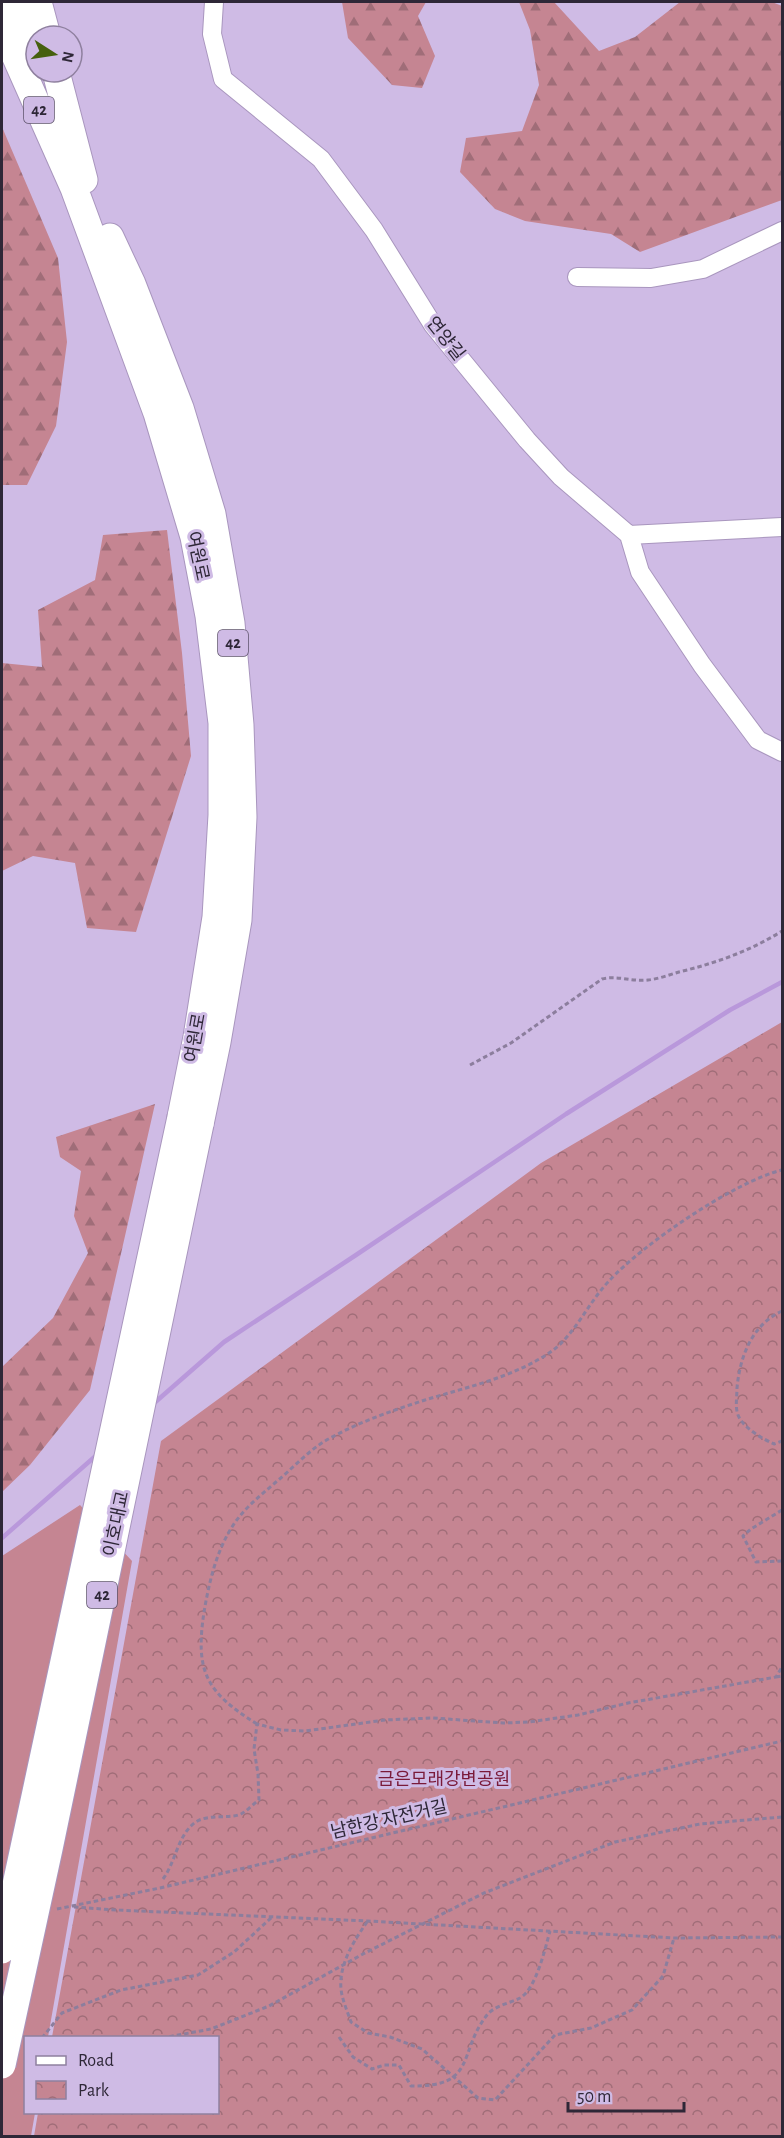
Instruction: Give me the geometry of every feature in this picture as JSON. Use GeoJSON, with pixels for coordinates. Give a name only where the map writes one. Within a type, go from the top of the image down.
{"type":"FeatureCollection","features":[{"type":"Feature","properties":{"kind":"highway"},"geometry":{"type":"LineString","coordinates":[[11,2],[24,34]]}},
{"type":"Feature","properties":{"kind":"highway"},"geometry":{"type":"LineString","coordinates":[[38,2],[44,24]]}},
{"type":"Feature","properties":{"kind":"highway","name":"여원로"},"geometry":{"type":"LineString","coordinates":[[2,26],[81,190],[132,284],[180,408],[212,514],[231,623],[240,725],[243,817],[238,920],[217,1042],[190,1120]]}},
{"type":"Feature","properties":{"kind":"highway"},"geometry":{"type":"LineString","coordinates":[[2,70],[81,190]]}},
{"type":"Feature","properties":{"kind":"highway","name":"여원로"},"geometry":{"type":"LineString","coordinates":[[44,84],[81,190]]}},
{"type":"Feature","properties":{"kind":"highway"},"geometry":{"type":"LineString","coordinates":[[59,84],[81,190]]}},
{"type":"Feature","properties":{"kind":"highway","name":"이호대교"},"geometry":{"type":"LineString","coordinates":[[2,1950],[190,1120]]}},
{"type":"Feature","properties":{"kind":"highway","name":"이호대교"},"geometry":{"type":"LineString","coordinates":[[2,2065],[51,1837],[190,1120]]}},
{"type":"Feature","properties":{"kind":"street","name":"연양길"},"geometry":{"type":"LineString","coordinates":[[214,2],[212,34],[223,79],[321,159],[374,230],[433,325],[498,405],[561,477],[629,535]]}},
{"type":"Feature","properties":{"kind":"street"},"geometry":{"type":"LineString","coordinates":[[577,277],[651,278],[703,269],[783,231]]}},
{"type":"Feature","properties":{"kind":"street"},"geometry":{"type":"LineString","coordinates":[[783,527],[629,535],[640,572],[702,665],[758,740],[783,752]]}},
{"type":"Feature","properties":{"kind":"path"},"geometry":{"type":"LineString","coordinates":[[470,1065],[511,1043],[602,979],[610,977],[647,981],[736,955],[766,942],[783,931]]}},
{"type":"Feature","properties":{"kind":"path"},"geometry":{"type":"LineString","coordinates":[[783,1170],[765,1174],[738,1188],[692,1216],[645,1249],[608,1282],[564,1341],[551,1352],[506,1374],[398,1409],[323,1442],[245,1508],[231,1529],[215,1564],[200,1641],[203,1664],[211,1685],[227,1704],[257,1724],[281,1730],[305,1731],[385,1720],[433,1718],[503,1724],[530,1722],[783,1676]]}},
{"type":"Feature","properties":{"kind":"path"},"geometry":{"type":"LineString","coordinates":[[783,1311],[774,1315],[749,1340],[740,1365],[736,1403],[739,1417],[761,1438],[774,1444],[783,1441]]}},
{"type":"Feature","properties":{"kind":"path"},"geometry":{"type":"LineString","coordinates":[[783,1510],[743,1536],[756,1562],[783,1561]]}},
{"type":"Feature","properties":{"kind":"path"},"geometry":{"type":"LineString","coordinates":[[776,1677],[783,1667]]}},
{"type":"Feature","properties":{"kind":"path"},"geometry":{"type":"LineString","coordinates":[[163,1879],[170,1870],[178,1846],[192,1825],[214,1816],[240,1815],[259,1800],[254,1749],[257,1724]]}},
{"type":"Feature","properties":{"kind":"path","name":"남한강 자전거길"},"geometry":{"type":"LineString","coordinates":[[47,1911],[160,1888],[783,1741]]}},
{"type":"Feature","properties":{"kind":"path"},"geometry":{"type":"LineString","coordinates":[[168,2036],[211,2029],[269,2006],[484,1893],[615,1842],[700,1824],[783,1817]]}},
{"type":"Feature","properties":{"kind":"path"},"geometry":{"type":"LineString","coordinates":[[69,1906],[674,1938],[783,1937]]}},
{"type":"Feature","properties":{"kind":"path"},"geometry":{"type":"LineString","coordinates":[[43,2036],[62,2013],[121,1990],[198,1976],[234,1952],[273,1917]]}},
{"type":"Feature","properties":{"kind":"path"},"geometry":{"type":"LineString","coordinates":[[368,1921],[355,1940],[343,1966],[341,1993],[351,2022],[369,2033],[390,2037],[422,2049],[478,2098],[495,2100],[555,2035],[591,2028],[632,2010],[663,1976],[674,1938]]}},
{"type":"Feature","properties":{"kind":"path"},"geometry":{"type":"LineString","coordinates":[[339,2037],[353,2057],[372,2069],[384,2065],[399,2065],[411,2086],[430,2086],[454,2078],[466,2062],[472,2040],[488,2012],[523,1996],[541,1965],[550,1931]]}},
{"type":"Feature","properties":{"kind":"green space"},"geometry":{"type":"Polygon","coordinates":[[[342,2],[426,2],[418,16],[435,56],[422,88],[392,85],[348,38],[342,2]]]}},
{"type":"Feature","properties":{"kind":"green space"},"geometry":{"type":"Polygon","coordinates":[[[519,2],[554,2],[599,51],[635,37],[680,2],[772,2],[782,6],[782,200],[640,252],[611,234],[525,221],[495,209],[460,172],[466,138],[522,131],[539,85],[530,30],[519,2]]]}},
{"type":"Feature","properties":{"kind":"green space"},"geometry":{"type":"Polygon","coordinates":[[[2,127],[58,258],[67,342],[56,426],[27,485],[2,485],[2,127]]]}},
{"type":"Feature","properties":{"kind":"green space"},"geometry":{"type":"Polygon","coordinates":[[[167,530],[182,653],[191,756],[136,932],[87,928],[75,863],[33,856],[2,871],[2,663],[42,667],[38,610],[95,580],[103,535],[167,530]]]}},
{"type":"Feature","properties":{"kind":"green space","name":"금은모래강변공원"},"geometry":{"type":"Polygon","coordinates":[[[782,1022],[782,2136],[34,2136],[38,2114],[219,2114],[219,2036],[52,2036],[161,1441],[541,1163],[782,1022]]]}},
{"type":"Feature","properties":{"kind":"green space"},"geometry":{"type":"Polygon","coordinates":[[[155,1104],[90,1390],[30,1465],[2,1492],[2,1367],[53,1318],[88,1253],[74,1216],[81,1171],[60,1157],[56,1137],[155,1104]]]}},
{"type":"Feature","properties":{"kind":"green space"},"geometry":{"type":"Polygon","coordinates":[[[80,1505],[132,1561],[48,2036],[24,2036],[24,2114],[35,2114],[31,2136],[2,2136],[2,1556],[80,1505]]]}},
{"type":"Feature","properties":{"kind":"waterway"},"geometry":{"type":"LineString","coordinates":[[152,1405],[224,1342],[566,1114],[730,1010],[782,982]]}},
{"type":"Feature","properties":{"kind":"waterway"},"geometry":{"type":"LineString","coordinates":[[2,1538],[99,1453]]}}]}
